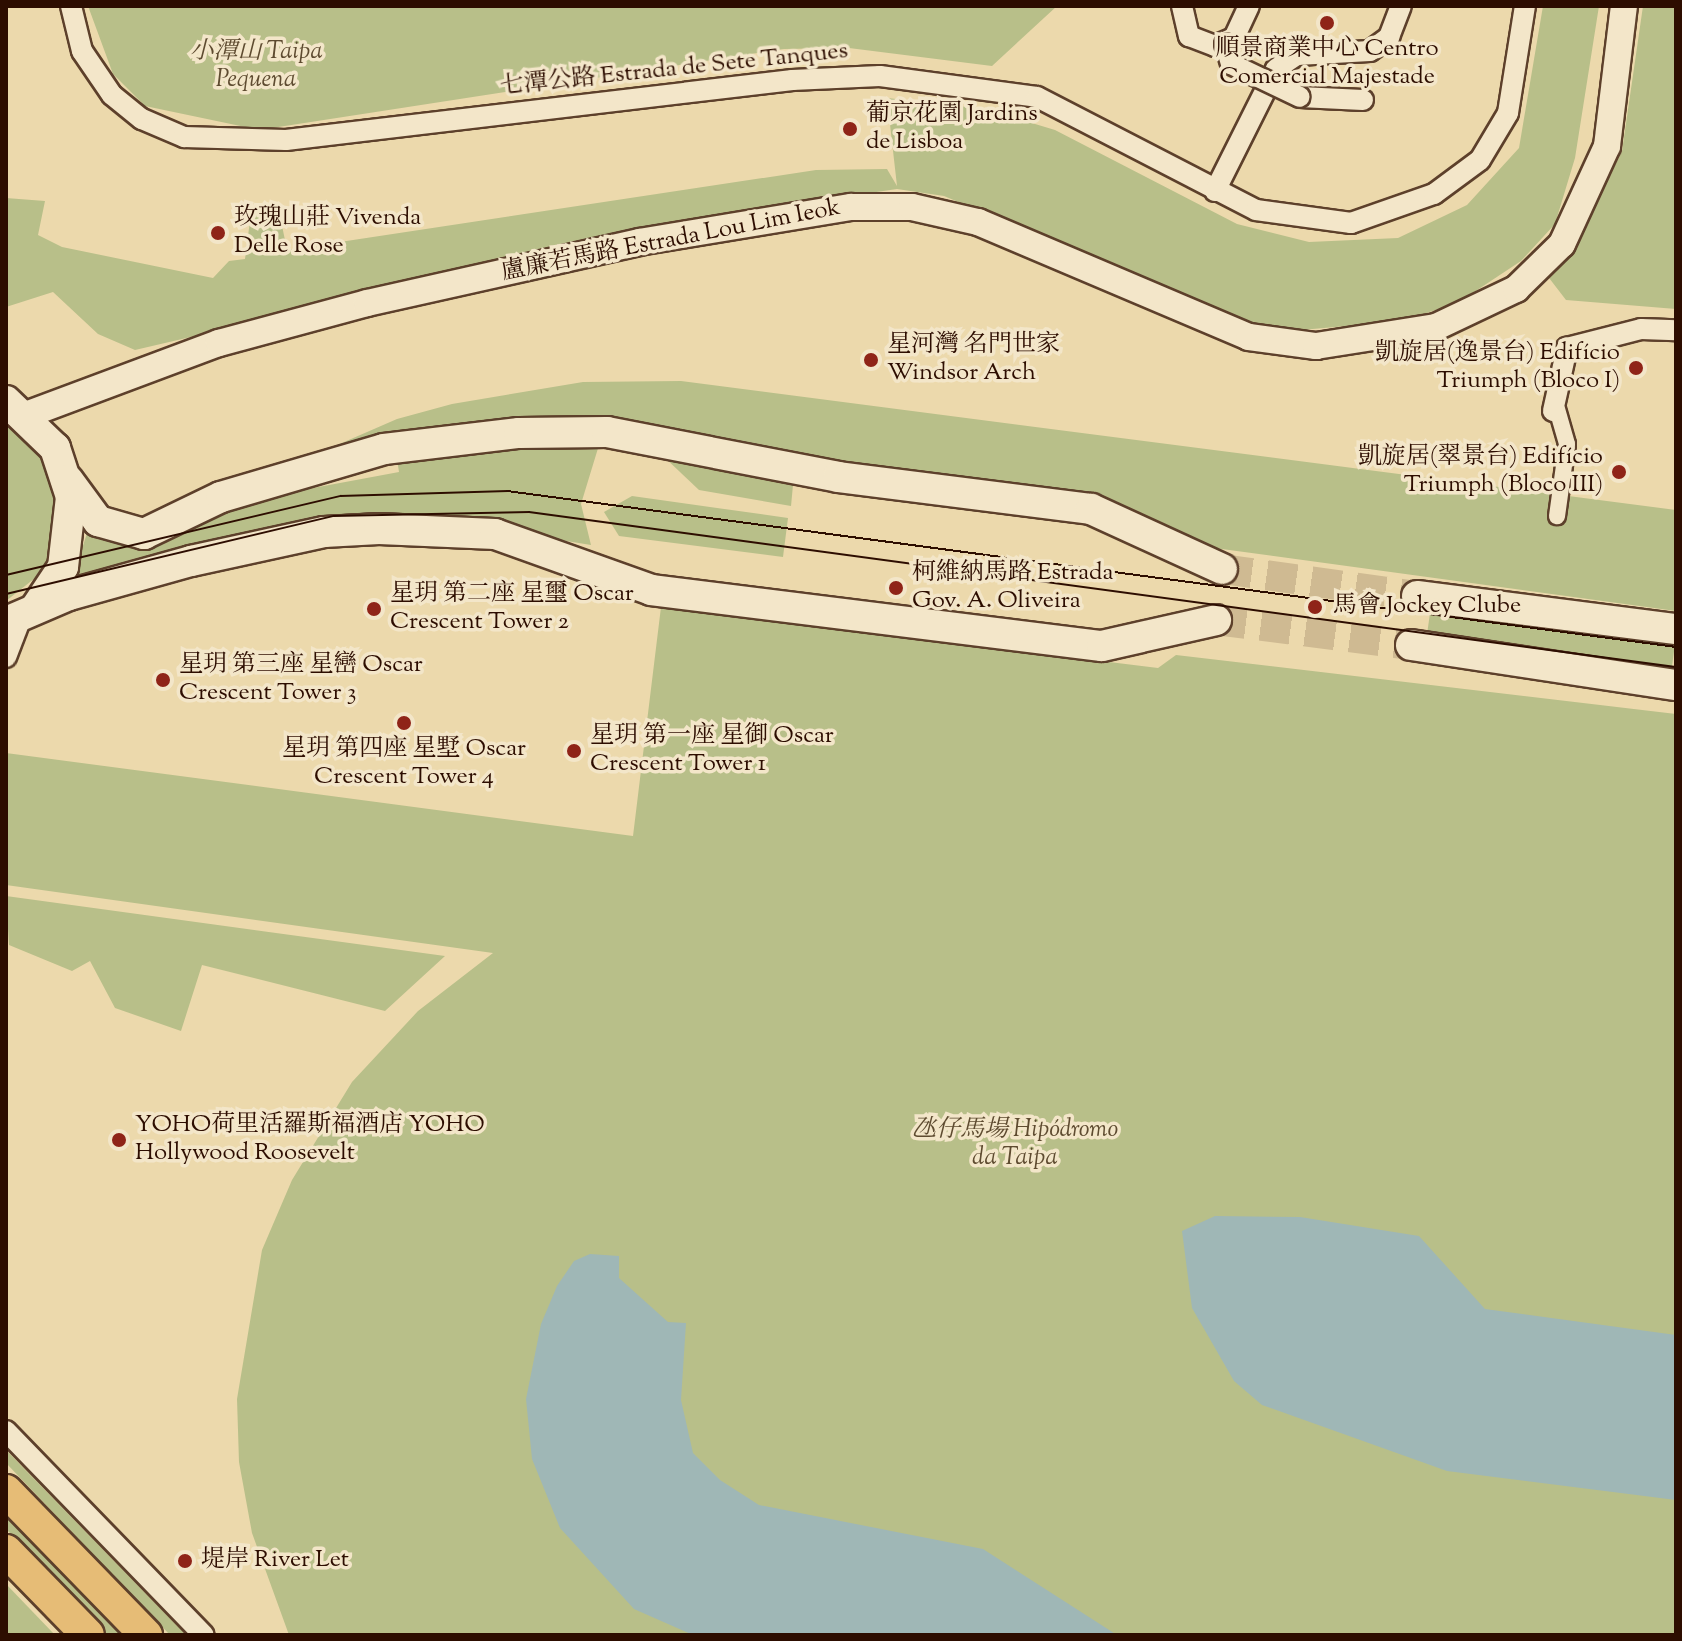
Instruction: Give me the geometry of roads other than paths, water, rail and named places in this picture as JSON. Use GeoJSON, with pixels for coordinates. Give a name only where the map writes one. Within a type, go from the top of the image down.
{"type":"FeatureCollection","features":[{"type":"Feature","properties":{"kind":"main road"},"geometry":{"type":"LineString","coordinates":[[16,408],[55,448],[68,480],[98,521],[144,534],[221,497],[384,449],[519,433],[607,432],[838,477],[1091,509],[1222,569]]}},
{"type":"Feature","properties":{"kind":"main road"},"geometry":{"type":"LineString","coordinates":[[15,619],[56,583],[68,550],[68,480]]}},
{"type":"Feature","properties":{"kind":"main road"},"geometry":{"type":"LineString","coordinates":[[15,619],[191,561],[324,532],[379,529],[495,534],[651,590],[1102,646],[1216,620]]}},
{"type":"Feature","properties":{"kind":"main road"},"geometry":{"type":"LineString","coordinates":[[1417,596],[1676,629]]}},
{"type":"Feature","properties":{"kind":"main road"},"geometry":{"type":"LineString","coordinates":[[1411,645],[1676,685]]}},
{"type":"Feature","properties":{"kind":"main road"},"geometry":{"type":"LineString","coordinates":[[6,1491],[146,1635]]}},
{"type":"Feature","properties":{"kind":"main road"},"geometry":{"type":"LineString","coordinates":[[6,1551],[88,1635]]}},
{"type":"Feature","properties":{"kind":"street","name":"七潭公路 Estrada de Sete Tanques"},"geometry":{"type":"LineString","coordinates":[[71,6],[82,51],[112,95],[142,119],[184,137],[286,140],[880,76],[998,90],[1069,108],[1215,191],[1297,220],[1351,223],[1434,194],[1480,160],[1502,126],[1525,6]]}},
{"type":"Feature","properties":{"kind":"street"},"geometry":{"type":"LineString","coordinates":[[1182,6],[1189,36],[1205,45],[1225,44],[1240,31],[1249,6]]}},
{"type":"Feature","properties":{"kind":"street"},"geometry":{"type":"LineString","coordinates":[[1215,191],[1276,69],[1297,55],[1370,51],[1389,37],[1401,6]]}},
{"type":"Feature","properties":{"kind":"street","name":"盧廉若馬路 Estrada Lou Lim Ieok"},"geometry":{"type":"LineString","coordinates":[[16,408],[205,348],[367,303],[639,242],[851,207],[912,207],[978,222],[1249,337],[1316,346],[1436,327],[1516,289],[1562,244],[1607,146],[1624,6]]}},
{"type":"Feature","properties":{"kind":"street"},"geometry":{"type":"LineString","coordinates":[[1225,44],[1231,64],[1300,97],[1363,100]]}},
{"type":"Feature","properties":{"kind":"street"},"geometry":{"type":"LineString","coordinates":[[1557,516],[1567,444],[1555,410],[1567,348],[1641,329],[1676,330]]}},
{"type":"Feature","properties":{"kind":"street"},"geometry":{"type":"LineString","coordinates":[[6,657],[15,619]]}},
{"type":"Feature","properties":{"kind":"street"},"geometry":{"type":"LineString","coordinates":[[6,1431],[204,1635]]}},
{"type":"Feature","properties":{"kind":"water"},"geometry":{"type":"Polygon","coordinates":[[[1215,1216],[1300,1217],[1419,1236],[1485,1309],[1676,1335],[1676,1500],[1447,1471],[1262,1405],[1234,1381],[1192,1308],[1182,1231],[1215,1216]]]}},
{"type":"Feature","properties":{"kind":"water"},"geometry":{"type":"Polygon","coordinates":[[[590,1254],[619,1256],[619,1278],[668,1322],[686,1323],[681,1400],[693,1453],[720,1480],[759,1505],[983,1549],[1117,1635],[693,1635],[634,1609],[560,1528],[532,1459],[526,1399],[541,1324],[557,1286],[574,1261],[590,1254]]]}},
{"type":"Feature","properties":{"kind":"tunnel"},"geometry":{"type":"LineString","coordinates":[[1222,569],[1417,596]]}},
{"type":"Feature","properties":{"kind":"tunnel"},"geometry":{"type":"LineString","coordinates":[[1216,620],[1411,645]]}},
{"type":"Feature","properties":{"kind":"tram line"},"geometry":{"type":"LineString","coordinates":[[6,575],[341,496],[507,491],[1676,647]]}},
{"type":"Feature","properties":{"kind":"tram line"},"geometry":{"type":"LineString","coordinates":[[6,594],[334,516],[529,512],[1676,667]]}},
{"type":"Feature","properties":{"kind":"place","name":"順景商業中心 Centro Comercial Majestade"},"geometry":{"type":"Point","coordinates":[1327,23]}},
{"type":"Feature","properties":{"kind":"place","name":"葡京花園 Jardins de Lisboa"},"geometry":{"type":"Point","coordinates":[850,129]}},
{"type":"Feature","properties":{"kind":"place","name":"玫瑰山莊 Vivenda Delle Rose"},"geometry":{"type":"Point","coordinates":[218,233]}},
{"type":"Feature","properties":{"kind":"place","name":"星河灣 名門世家 Windsor Arch"},"geometry":{"type":"Point","coordinates":[871,360]}},
{"type":"Feature","properties":{"kind":"place","name":"凱旋居(逸景台) Edifício Triumph (Bloco I)"},"geometry":{"type":"Point","coordinates":[1636,368]}},
{"type":"Feature","properties":{"kind":"place","name":"凱旋居(翠景台) Edifício Triumph (Bloco III)"},"geometry":{"type":"Point","coordinates":[1619,472]}},
{"type":"Feature","properties":{"kind":"place","name":"柯維納馬路 Estrada Gov. A. Oliveira"},"geometry":{"type":"Point","coordinates":[896,588]}},
{"type":"Feature","properties":{"kind":"place","name":"馬會 Jockey Clube"},"geometry":{"type":"Point","coordinates":[1315,607]}},
{"type":"Feature","properties":{"kind":"place","name":"星玥 第二座 星璽 Oscar Crescent Tower 2"},"geometry":{"type":"Point","coordinates":[374,609]}},
{"type":"Feature","properties":{"kind":"place","name":"星玥 第三座 星巒 Oscar Crescent Tower 3"},"geometry":{"type":"Point","coordinates":[163,680]}},
{"type":"Feature","properties":{"kind":"place","name":"星玥 第四座 星墅 Oscar Crescent Tower 4"},"geometry":{"type":"Point","coordinates":[404,723]}},
{"type":"Feature","properties":{"kind":"place","name":"星玥 第一座 星御 Oscar Crescent Tower 1"},"geometry":{"type":"Point","coordinates":[574,751]}},
{"type":"Feature","properties":{"kind":"place","name":"YOHO荷里活羅斯福酒店 YOHO Hollywood Roosevelt"},"geometry":{"type":"Point","coordinates":[119,1140]}},
{"type":"Feature","properties":{"kind":"place","name":"堤岸 River Let"},"geometry":{"type":"Point","coordinates":[185,1561]}},
{"type":"Feature","properties":{"kind":"park label","name":"小潭山 Taipa Pequena"},"geometry":{"type":"Point","coordinates":[256,67]}},
{"type":"Feature","properties":{"kind":"park label","name":"氹仔馬場 Hipódromo da Taipa"},"geometry":{"type":"Point","coordinates":[1015,1145]}}]}
